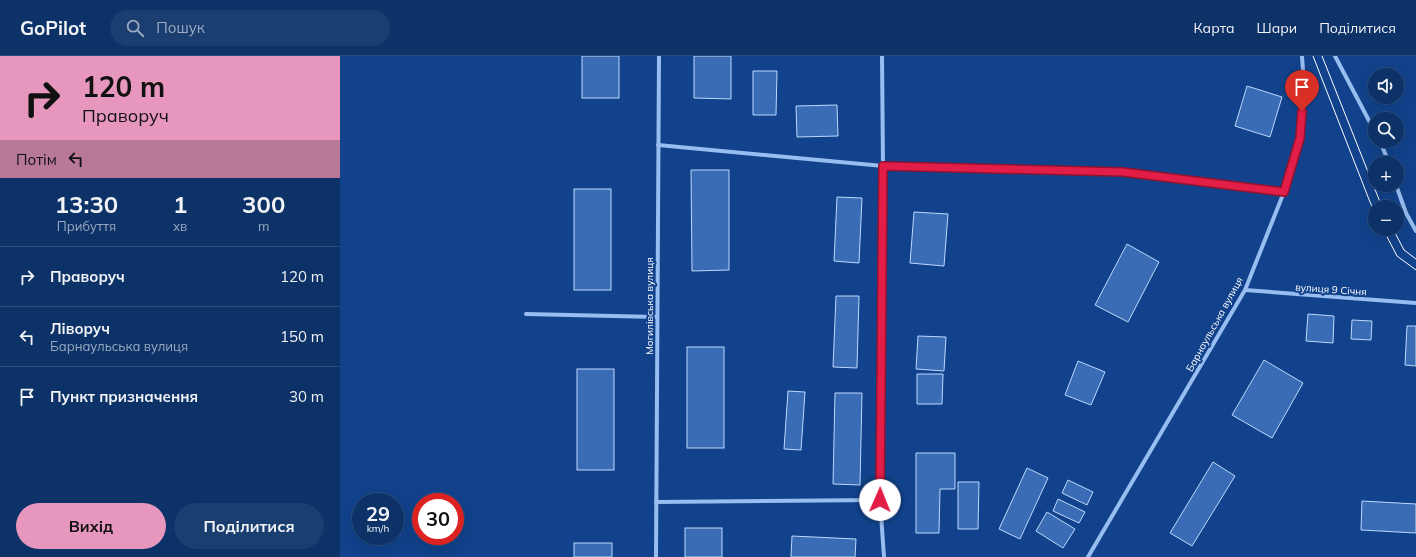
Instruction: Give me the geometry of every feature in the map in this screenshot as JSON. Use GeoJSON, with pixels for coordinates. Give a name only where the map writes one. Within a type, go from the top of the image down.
{"type":"FeatureCollection","features":[{"type":"Feature","properties":{"kind":"street","name":"Могилівська вулиця"},"geometry":{"type":"LineString","coordinates":[[656,557],[659,56]]}},
{"type":"Feature","properties":{"kind":"street"},"geometry":{"type":"LineString","coordinates":[[882,56],[883,166],[880,500],[884,557]]}},
{"type":"Feature","properties":{"kind":"street","name":"Барнаульська вулиця"},"geometry":{"type":"LineString","coordinates":[[1088,557],[1245,290],[1284,192],[1300,138],[1304,85],[1302,56]]}},
{"type":"Feature","properties":{"kind":"street"},"geometry":{"type":"LineString","coordinates":[[1335,56],[1368,119]]}},
{"type":"Feature","properties":{"kind":"street"},"geometry":{"type":"LineString","coordinates":[[658,145],[883,166],[1123,172],[1284,192]]}},
{"type":"Feature","properties":{"kind":"street"},"geometry":{"type":"LineString","coordinates":[[1398,192],[1406,213],[1416,231]]}},
{"type":"Feature","properties":{"kind":"street","name":"вулиця 9 Січня"},"geometry":{"type":"LineString","coordinates":[[1245,290],[1416,303]]}},
{"type":"Feature","properties":{"kind":"street"},"geometry":{"type":"LineString","coordinates":[[526,314],[657,317]]}},
{"type":"Feature","properties":{"kind":"street"},"geometry":{"type":"LineString","coordinates":[[656,502],[880,500]]}},
{"type":"Feature","properties":{"kind":"building"},"geometry":{"type":"Polygon","coordinates":[[[582,56],[619,56],[619,98],[582,98],[582,56]]]}},
{"type":"Feature","properties":{"kind":"building"},"geometry":{"type":"Polygon","coordinates":[[[694,56],[731,56],[731,99],[694,98],[694,56]]]}},
{"type":"Feature","properties":{"kind":"building"},"geometry":{"type":"Polygon","coordinates":[[[753,71],[777,71],[776,115],[753,115],[753,71]]]}},
{"type":"Feature","properties":{"kind":"building"},"geometry":{"type":"Polygon","coordinates":[[[1247,86],[1282,97],[1270,137],[1235,126],[1247,86]]]}},
{"type":"Feature","properties":{"kind":"building"},"geometry":{"type":"Polygon","coordinates":[[[837,105],[838,136],[797,137],[796,106],[837,105]]]}},
{"type":"Feature","properties":{"kind":"building"},"geometry":{"type":"Polygon","coordinates":[[[691,170],[729,170],[729,270],[692,271],[691,170]]]}},
{"type":"Feature","properties":{"kind":"building"},"geometry":{"type":"Polygon","coordinates":[[[574,189],[611,189],[611,290],[574,290],[574,189]]]}},
{"type":"Feature","properties":{"kind":"building"},"geometry":{"type":"Polygon","coordinates":[[[837,197],[862,198],[859,263],[834,261],[837,197]]]}},
{"type":"Feature","properties":{"kind":"building"},"geometry":{"type":"Polygon","coordinates":[[[914,212],[948,214],[944,266],[910,263],[914,212]]]}},
{"type":"Feature","properties":{"kind":"building"},"geometry":{"type":"Polygon","coordinates":[[[1127,244],[1159,262],[1128,322],[1095,305],[1127,244]]]}},
{"type":"Feature","properties":{"kind":"building"},"geometry":{"type":"Polygon","coordinates":[[[836,296],[859,296],[857,368],[833,367],[836,296]]]}},
{"type":"Feature","properties":{"kind":"building"},"geometry":{"type":"Polygon","coordinates":[[[1308,314],[1334,316],[1333,343],[1306,341],[1308,314]]]}},
{"type":"Feature","properties":{"kind":"building"},"geometry":{"type":"Polygon","coordinates":[[[1352,320],[1372,321],[1371,340],[1351,339],[1352,320]]]}},
{"type":"Feature","properties":{"kind":"building"},"geometry":{"type":"Polygon","coordinates":[[[1407,326],[1416,326],[1416,366],[1405,365],[1407,326]]]}},
{"type":"Feature","properties":{"kind":"building"},"geometry":{"type":"Polygon","coordinates":[[[918,336],[946,337],[944,371],[916,369],[918,336]]]}},
{"type":"Feature","properties":{"kind":"building"},"geometry":{"type":"Polygon","coordinates":[[[687,347],[724,347],[724,448],[687,448],[687,347]]]}},
{"type":"Feature","properties":{"kind":"building"},"geometry":{"type":"Polygon","coordinates":[[[1264,360],[1303,383],[1272,438],[1232,415],[1264,360]]]}},
{"type":"Feature","properties":{"kind":"building"},"geometry":{"type":"Polygon","coordinates":[[[1078,361],[1105,372],[1091,405],[1065,395],[1078,361]]]}},
{"type":"Feature","properties":{"kind":"building"},"geometry":{"type":"Polygon","coordinates":[[[577,369],[614,369],[614,470],[577,470],[577,369]]]}},
{"type":"Feature","properties":{"kind":"building"},"geometry":{"type":"Polygon","coordinates":[[[917,374],[943,374],[942,404],[917,404],[917,374]]]}},
{"type":"Feature","properties":{"kind":"building"},"geometry":{"type":"Polygon","coordinates":[[[788,391],[805,392],[801,450],[784,449],[788,391]]]}},
{"type":"Feature","properties":{"kind":"building"},"geometry":{"type":"Polygon","coordinates":[[[835,393],[862,393],[860,485],[833,484],[835,393]]]}},
{"type":"Feature","properties":{"kind":"building"},"geometry":{"type":"Polygon","coordinates":[[[916,453],[955,453],[955,489],[940,489],[939,533],[916,533],[916,453]]]}},
{"type":"Feature","properties":{"kind":"building"},"geometry":{"type":"Polygon","coordinates":[[[1213,462],[1235,476],[1192,546],[1170,533],[1213,462]]]}},
{"type":"Feature","properties":{"kind":"building"},"geometry":{"type":"Polygon","coordinates":[[[1027,468],[1048,478],[1020,539],[999,529],[1027,468]]]}},
{"type":"Feature","properties":{"kind":"building"},"geometry":{"type":"Polygon","coordinates":[[[1068,480],[1093,492],[1087,505],[1062,493],[1068,480]]]}},
{"type":"Feature","properties":{"kind":"building"},"geometry":{"type":"Polygon","coordinates":[[[958,482],[979,482],[978,529],[958,529],[958,482]]]}},
{"type":"Feature","properties":{"kind":"building"},"geometry":{"type":"Polygon","coordinates":[[[1058,499],[1085,512],[1079,523],[1053,511],[1058,499]]]}},
{"type":"Feature","properties":{"kind":"building"},"geometry":{"type":"Polygon","coordinates":[[[1362,501],[1416,504],[1416,533],[1361,530],[1362,501]]]}},
{"type":"Feature","properties":{"kind":"building"},"geometry":{"type":"Polygon","coordinates":[[[1047,512],[1075,529],[1063,548],[1036,531],[1047,512]]]}},
{"type":"Feature","properties":{"kind":"building"},"geometry":{"type":"Polygon","coordinates":[[[685,528],[722,528],[722,557],[685,557],[685,528]]]}},
{"type":"Feature","properties":{"kind":"building"},"geometry":{"type":"Polygon","coordinates":[[[792,536],[856,539],[855,557],[791,557],[792,536]]]}},
{"type":"Feature","properties":{"kind":"building"},"geometry":{"type":"Polygon","coordinates":[[[574,543],[612,543],[612,557],[574,557],[574,543]]]}},
{"type":"Feature","properties":{"kind":"tram line"},"geometry":{"type":"LineString","coordinates":[[1313,56],[1369,200]]}},
{"type":"Feature","properties":{"kind":"tram line"},"geometry":{"type":"LineString","coordinates":[[1322,56],[1379,200]]}},
{"type":"Feature","properties":{"kind":"tram line"},"geometry":{"type":"LineString","coordinates":[[1387,236],[1397,256],[1416,270]]}},
{"type":"Feature","properties":{"kind":"tram line"},"geometry":{"type":"LineString","coordinates":[[1397,236],[1404,250],[1416,259]]}},
{"type":"Feature","properties":{"kind":"route"},"geometry":{"type":"LineString","coordinates":[[880,500],[883,166],[1123,172],[1284,192],[1300,138],[1302,111]]}}]}
